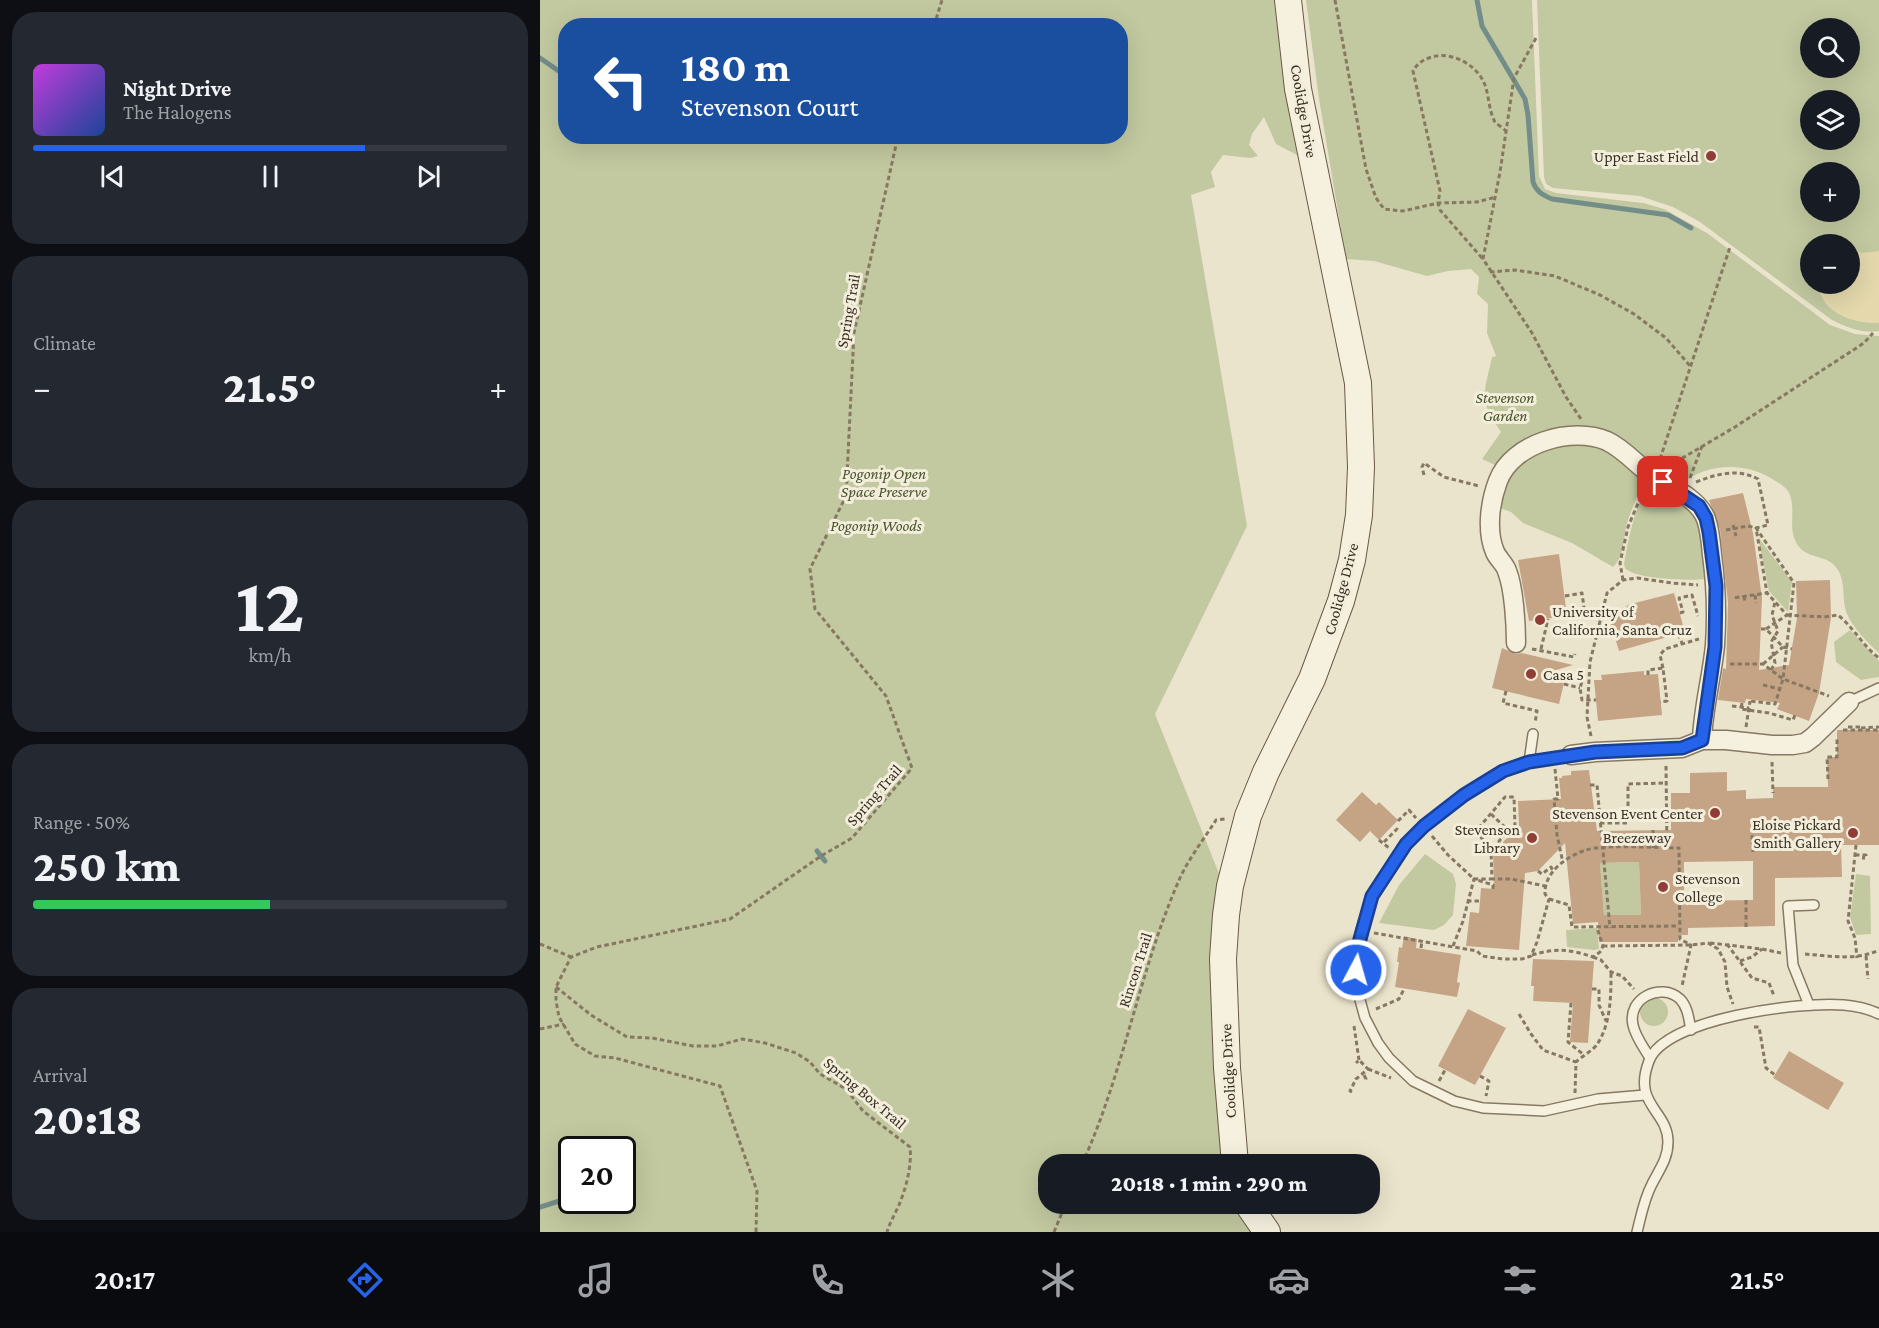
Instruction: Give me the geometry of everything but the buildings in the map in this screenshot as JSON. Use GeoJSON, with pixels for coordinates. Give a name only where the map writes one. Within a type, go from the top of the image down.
{"type":"FeatureCollection","features":[{"type":"Feature","properties":{"kind":"street","name":"Coolidge Drive"},"geometry":{"type":"LineString","coordinates":[[1234,1154],[1227,1068],[1224,935],[1230,886],[1248,816],[1266,771],[1312,680],[1341,602],[1352,560],[1359,514],[1361,467],[1358,383],[1298,90],[1288,0]]}},
{"type":"Feature","properties":{"kind":"street"},"geometry":{"type":"LineString","coordinates":[[1524,646],[1515,621],[1507,571],[1495,552],[1490,525],[1495,491],[1506,466],[1520,453],[1534,445],[1559,438],[1595,437],[1618,447],[1652,476],[1699,506],[1706,518],[1716,586],[1715,647],[1702,740]]}},
{"type":"Feature","properties":{"kind":"street"},"geometry":{"type":"LineString","coordinates":[[1563,757],[1595,752],[1682,748],[1702,740],[1772,745],[1805,743],[1850,702]]}},
{"type":"Feature","properties":{"kind":"lane"},"geometry":{"type":"LineString","coordinates":[[1850,702],[1879,688]]}},
{"type":"Feature","properties":{"kind":"lane"},"geometry":{"type":"LineString","coordinates":[[1529,762],[1533,734]]}},
{"type":"Feature","properties":{"kind":"lane"},"geometry":{"type":"LineString","coordinates":[[1563,757],[1529,762],[1503,771],[1464,795],[1424,826],[1406,844],[1372,896],[1357,950],[1357,987],[1365,1018],[1389,1058],[1413,1081],[1454,1101],[1483,1108],[1544,1111],[1575,1103],[1645,1095]]}},
{"type":"Feature","properties":{"kind":"lane"},"geometry":{"type":"LineString","coordinates":[[1809,1005],[1793,965],[1788,906],[1815,905]]}},
{"type":"Feature","properties":{"kind":"lane"},"geometry":{"type":"LineString","coordinates":[[1650,1058],[1633,1025],[1632,1014],[1641,997],[1655,993],[1668,993],[1680,999],[1686,1008],[1691,1030]]}},
{"type":"Feature","properties":{"kind":"lane"},"geometry":{"type":"LineString","coordinates":[[1637,1232],[1644,1202],[1665,1162],[1668,1141],[1665,1128],[1645,1095],[1645,1072],[1650,1058],[1666,1040],[1721,1018],[1809,1005],[1844,1005],[1879,1014]]}},
{"type":"Feature","properties":{"kind":"path"},"geometry":{"type":"LineString","coordinates":[[936,18],[942,0]]}},
{"type":"Feature","properties":{"kind":"path"},"geometry":{"type":"LineString","coordinates":[[1335,0],[1366,169],[1376,198],[1384,209],[1403,211],[1438,203],[1477,202],[1496,197]]}},
{"type":"Feature","properties":{"kind":"path"},"geometry":{"type":"LineString","coordinates":[[1483,259],[1496,197],[1514,78],[1536,38]]}},
{"type":"Feature","properties":{"kind":"path"},"geometry":{"type":"LineString","coordinates":[[1506,131],[1495,121],[1485,83],[1468,64],[1445,55],[1418,63],[1413,71],[1440,192],[1438,203],[1446,218],[1483,259],[1532,333],[1577,415],[1595,437]]}},
{"type":"Feature","properties":{"kind":"path","name":"Spring Trail"},"geometry":{"type":"LineString","coordinates":[[571,957],[597,947],[730,919],[821,856],[852,838],[912,768],[886,696],[815,609],[810,569],[846,496],[854,333],[896,144]]}},
{"type":"Feature","properties":{"kind":"path"},"geometry":{"type":"LineString","coordinates":[[1623,580],[1620,563],[1628,527],[1669,433],[1730,247]]}},
{"type":"Feature","properties":{"kind":"path"},"geometry":{"type":"LineString","coordinates":[[1490,272],[1515,270],[1555,276],[1600,295],[1634,314],[1665,339],[1691,367]]}},
{"type":"Feature","properties":{"kind":"path"},"geometry":{"type":"LineString","coordinates":[[1652,476],[1735,427],[1864,343],[1874,333]]}},
{"type":"Feature","properties":{"kind":"path"},"geometry":{"type":"LineString","coordinates":[[1702,446],[1690,478],[1691,482],[1694,483],[1716,474],[1733,472],[1748,474],[1758,479],[1768,525],[1756,528],[1733,527],[1723,530]]}},
{"type":"Feature","properties":{"kind":"path"},"geometry":{"type":"LineString","coordinates":[[1424,475],[1422,467],[1424,463],[1444,477],[1495,491]]}},
{"type":"Feature","properties":{"kind":"path"},"geometry":{"type":"LineString","coordinates":[[1733,527],[1736,536]]}},
{"type":"Feature","properties":{"kind":"path"},"geometry":{"type":"LineString","coordinates":[[1756,528],[1758,557],[1767,593],[1788,615]]}},
{"type":"Feature","properties":{"kind":"path"},"geometry":{"type":"LineString","coordinates":[[1749,709],[1750,700],[1775,704],[1782,679],[1788,615],[1794,583],[1756,528]]}},
{"type":"Feature","properties":{"kind":"path"},"geometry":{"type":"LineString","coordinates":[[1595,752],[1587,717],[1590,662],[1607,593],[1623,580],[1637,578],[1716,586]]}},
{"type":"Feature","properties":{"kind":"path"},"geometry":{"type":"LineString","coordinates":[[1565,596],[1582,593],[1585,615]]}},
{"type":"Feature","properties":{"kind":"path"},"geometry":{"type":"LineString","coordinates":[[1735,597],[1767,593]]}},
{"type":"Feature","properties":{"kind":"path"},"geometry":{"type":"LineString","coordinates":[[1680,613],[1683,612],[1679,598],[1692,595],[1698,616]]}},
{"type":"Feature","properties":{"kind":"path"},"geometry":{"type":"LineString","coordinates":[[1755,595],[1756,603]]}},
{"type":"Feature","properties":{"kind":"path"},"geometry":{"type":"LineString","coordinates":[[1744,596],[1745,603]]}},
{"type":"Feature","properties":{"kind":"path"},"geometry":{"type":"LineString","coordinates":[[1771,670],[1775,663],[1771,647],[1778,631],[1772,615],[1775,602]]}},
{"type":"Feature","properties":{"kind":"path"},"geometry":{"type":"LineString","coordinates":[[1813,610],[1813,615],[1824,616]]}},
{"type":"Feature","properties":{"kind":"path"},"geometry":{"type":"LineString","coordinates":[[1761,629],[1766,629],[1788,615],[1839,615],[1879,658]]}},
{"type":"Feature","properties":{"kind":"path"},"geometry":{"type":"LineString","coordinates":[[1541,649],[1548,619]]}},
{"type":"Feature","properties":{"kind":"path"},"geometry":{"type":"LineString","coordinates":[[1766,629],[1784,648],[1792,649]]}},
{"type":"Feature","properties":{"kind":"path"},"geometry":{"type":"LineString","coordinates":[[1678,634],[1682,643]]}},
{"type":"Feature","properties":{"kind":"path"},"geometry":{"type":"LineString","coordinates":[[1660,702],[1667,701],[1660,655],[1665,649],[1698,639]]}},
{"type":"Feature","properties":{"kind":"path"},"geometry":{"type":"LineString","coordinates":[[1524,646],[1574,657],[1575,654]]}},
{"type":"Feature","properties":{"kind":"path"},"geometry":{"type":"LineString","coordinates":[[1743,665],[1763,664],[1784,648]]}},
{"type":"Feature","properties":{"kind":"path"},"geometry":{"type":"LineString","coordinates":[[1560,662],[1562,654]]}},
{"type":"Feature","properties":{"kind":"path"},"geometry":{"type":"LineString","coordinates":[[1763,664],[1782,679],[1829,696]]}},
{"type":"Feature","properties":{"kind":"path"},"geometry":{"type":"LineString","coordinates":[[1648,675],[1648,670],[1663,668]]}},
{"type":"Feature","properties":{"kind":"path"},"geometry":{"type":"LineString","coordinates":[[1584,675],[1580,688],[1582,700],[1596,700]]}},
{"type":"Feature","properties":{"kind":"path"},"geometry":{"type":"LineString","coordinates":[[1564,684],[1580,688]]}},
{"type":"Feature","properties":{"kind":"path"},"geometry":{"type":"LineString","coordinates":[[1763,686],[1780,689]]}},
{"type":"Feature","properties":{"kind":"path"},"geometry":{"type":"LineString","coordinates":[[1506,692],[1503,703],[1537,711],[1533,734]]}},
{"type":"Feature","properties":{"kind":"path"},"geometry":{"type":"LineString","coordinates":[[1742,703],[1741,709],[1749,709]]}},
{"type":"Feature","properties":{"kind":"path"},"geometry":{"type":"LineString","coordinates":[[1732,706],[1792,720],[1795,715]]}},
{"type":"Feature","properties":{"kind":"path"},"geometry":{"type":"LineString","coordinates":[[1827,779],[1827,757],[1837,757],[1837,730],[1861,730],[1861,727],[1879,729]]}},
{"type":"Feature","properties":{"kind":"path"},"geometry":{"type":"LineString","coordinates":[[1772,745],[1773,794]]}},
{"type":"Feature","properties":{"kind":"path"},"geometry":{"type":"LineString","coordinates":[[1563,757],[1558,799],[1554,799],[1554,813],[1563,863],[1553,871],[1545,886],[1545,894],[1549,899],[1569,905],[1572,927],[1679,926],[1680,939],[1691,945]]}},
{"type":"Feature","properties":{"kind":"path"},"geometry":{"type":"LineString","coordinates":[[1666,761],[1667,848]]}},
{"type":"Feature","properties":{"kind":"path"},"geometry":{"type":"LineString","coordinates":[[1600,823],[1628,823],[1628,784],[1666,783]]}},
{"type":"Feature","properties":{"kind":"path"},"geometry":{"type":"LineString","coordinates":[[1590,785],[1597,785],[1610,928]]}},
{"type":"Feature","properties":{"kind":"path"},"geometry":{"type":"LineString","coordinates":[[1492,879],[1491,850],[1476,831],[1505,797],[1514,797],[1515,825],[1499,841],[1500,850]]}},
{"type":"Feature","properties":{"kind":"path"},"geometry":{"type":"LineString","coordinates":[[1398,820],[1409,810],[1448,855],[1474,879],[1493,885],[1493,889]]}},
{"type":"Feature","properties":{"kind":"path"},"geometry":{"type":"LineString","coordinates":[[1491,814],[1512,834]]}},
{"type":"Feature","properties":{"kind":"path","name":"Rincon Trail"},"geometry":{"type":"LineString","coordinates":[[1087,1154],[1099,1128],[1137,998],[1180,876],[1216,820],[1248,816]]}},
{"type":"Feature","properties":{"kind":"path"},"geometry":{"type":"LineString","coordinates":[[1384,842],[1396,829],[1404,837]]}},
{"type":"Feature","properties":{"kind":"path"},"geometry":{"type":"LineString","coordinates":[[1653,830],[1653,848]]}},
{"type":"Feature","properties":{"kind":"path"},"geometry":{"type":"LineString","coordinates":[[1752,835],[1753,852]]}},
{"type":"Feature","properties":{"kind":"path"},"geometry":{"type":"LineString","coordinates":[[1379,840],[1390,849]]}},
{"type":"Feature","properties":{"kind":"path"},"geometry":{"type":"LineString","coordinates":[[1856,845],[1848,921],[1855,938],[1857,958]]}},
{"type":"Feature","properties":{"kind":"path","name":"Breezeway"},"geometry":{"type":"LineString","coordinates":[[1563,863],[1587,850],[1679,848],[1679,926]]}},
{"type":"Feature","properties":{"kind":"path"},"geometry":{"type":"LineString","coordinates":[[1855,855],[1866,855],[1866,858],[1862,858]]}},
{"type":"Feature","properties":{"kind":"path"},"geometry":{"type":"LineString","coordinates":[[1538,871],[1542,874],[1551,867],[1553,871]]}},
{"type":"Feature","properties":{"kind":"path"},"geometry":{"type":"LineString","coordinates":[[1474,879],[1511,879],[1545,886]]}},
{"type":"Feature","properties":{"kind":"path"},"geometry":{"type":"LineString","coordinates":[[1453,946],[1463,921],[1474,879]]}},
{"type":"Feature","properties":{"kind":"path"},"geometry":{"type":"LineString","coordinates":[[1692,891],[1693,901]]}},
{"type":"Feature","properties":{"kind":"path"},"geometry":{"type":"LineString","coordinates":[[1531,956],[1549,899]]}},
{"type":"Feature","properties":{"kind":"path"},"geometry":{"type":"LineString","coordinates":[[1746,900],[1746,927]]}},
{"type":"Feature","properties":{"kind":"path"},"geometry":{"type":"LineString","coordinates":[[1467,901],[1480,901]]}},
{"type":"Feature","properties":{"kind":"path"},"geometry":{"type":"LineString","coordinates":[[1593,957],[1600,952],[1603,946],[1597,928]]}},
{"type":"Feature","properties":{"kind":"path"},"geometry":{"type":"LineString","coordinates":[[1361,930],[1453,946],[1477,951],[1482,956],[1503,959],[1522,959],[1552,949],[1575,951],[1601,960],[1611,972],[1622,976],[1641,997]]}},
{"type":"Feature","properties":{"kind":"path"},"geometry":{"type":"LineString","coordinates":[[1421,948],[1422,940]]}},
{"type":"Feature","properties":{"kind":"path"},"geometry":{"type":"LineString","coordinates":[[1603,946],[1708,943],[1762,949],[1776,954]]}},
{"type":"Feature","properties":{"kind":"path"},"geometry":{"type":"LineString","coordinates":[[1708,943],[1718,949],[1725,962],[1727,987],[1733,1006]]}},
{"type":"Feature","properties":{"kind":"path"},"geometry":{"type":"LineString","coordinates":[[540,944],[571,957],[556,987],[559,1017],[575,1044],[595,1056],[615,1058],[720,1086],[757,1191],[756,1232]]}},
{"type":"Feature","properties":{"kind":"path"},"geometry":{"type":"LineString","coordinates":[[1727,944],[1752,978],[1769,983],[1780,1009]]}},
{"type":"Feature","properties":{"kind":"path"},"geometry":{"type":"LineString","coordinates":[[1683,979],[1691,945]]}},
{"type":"Feature","properties":{"kind":"path"},"geometry":{"type":"LineString","coordinates":[[1740,961],[1752,957],[1762,949]]}},
{"type":"Feature","properties":{"kind":"path"},"geometry":{"type":"LineString","coordinates":[[1817,955],[1857,958],[1879,951]]}},
{"type":"Feature","properties":{"kind":"path"},"geometry":{"type":"LineString","coordinates":[[1866,956],[1868,979]]}},
{"type":"Feature","properties":{"kind":"path"},"geometry":{"type":"LineString","coordinates":[[1575,1103],[1576,1062],[1597,1044],[1606,1022],[1611,1000],[1611,972]]}},
{"type":"Feature","properties":{"kind":"path","name":"Spring Box Trail"},"geometry":{"type":"LineString","coordinates":[[556,987],[591,1015],[627,1037],[652,1038],[693,1046],[717,1046],[742,1039],[753,1040],[781,1047],[810,1062],[820,1074],[846,1089],[863,1111],[910,1147],[911,1159],[907,1179],[887,1232]]}},
{"type":"Feature","properties":{"kind":"path"},"geometry":{"type":"LineString","coordinates":[[1377,1009],[1399,999],[1404,989]]}},
{"type":"Feature","properties":{"kind":"path"},"geometry":{"type":"LineString","coordinates":[[1592,989],[1599,989],[1599,1005],[1606,1022]]}},
{"type":"Feature","properties":{"kind":"path"},"geometry":{"type":"LineString","coordinates":[[1571,1003],[1568,1042],[1584,1055]]}},
{"type":"Feature","properties":{"kind":"path"},"geometry":{"type":"LineString","coordinates":[[1520,1014],[1543,1050],[1576,1062]]}},
{"type":"Feature","properties":{"kind":"path"},"geometry":{"type":"LineString","coordinates":[[1352,1092],[1350,1091],[1354,1078],[1364,1075],[1368,1069],[1357,1061],[1354,1021]]}},
{"type":"Feature","properties":{"kind":"path"},"geometry":{"type":"LineString","coordinates":[[540,1029],[564,1024]]}},
{"type":"Feature","properties":{"kind":"path"},"geometry":{"type":"LineString","coordinates":[[1751,1027],[1759,1027],[1766,1068],[1775,1075]]}},
{"type":"Feature","properties":{"kind":"path"},"geometry":{"type":"LineString","coordinates":[[1364,1075],[1366,1079],[1364,1082]]}},
{"type":"Feature","properties":{"kind":"path"},"geometry":{"type":"LineString","coordinates":[[1480,1076],[1489,1082],[1483,1108]]}},
{"type":"Feature","properties":{"kind":"path"},"geometry":{"type":"LineString","coordinates":[[1054,1232],[1061,1214]]}},
{"type":"Feature","properties":{"kind":"green space","name":"Pogonip Woods"},"geometry":{"type":"Polygon","coordinates":[[[540,0],[1276,0],[1297,155],[1276,144],[1264,117],[1252,134],[1249,145],[1258,156],[1250,158],[1223,155],[1211,172],[1215,187],[1191,195],[1247,526],[1155,714],[1220,876],[1211,930],[1224,1154],[1038,1154],[1038,1214],[1237,1214],[1253,1232],[540,1232],[540,0]]]}},
{"type":"Feature","properties":{"kind":"green space","name":"Stevenson Garden"},"geometry":{"type":"Polygon","coordinates":[[[1306,0],[1532,0],[1539,176],[1545,189],[1556,193],[1643,203],[1664,209],[1707,233],[1830,325],[1855,334],[1879,336],[1879,653],[1861,635],[1847,614],[1839,571],[1827,560],[1805,552],[1797,544],[1793,533],[1792,505],[1788,491],[1765,475],[1740,468],[1715,468],[1690,477],[1679,485],[1581,433],[1497,466],[1482,459],[1501,432],[1486,404],[1485,388],[1492,357],[1496,356],[1487,333],[1488,304],[1477,294],[1479,277],[1471,269],[1427,276],[1374,261],[1346,259],[1319,99],[1306,0]]]}},
{"type":"Feature","properties":{"kind":"green space","name":"Upper East Field"},"geometry":{"type":"Polygon","coordinates":[[[1537,0],[1879,0],[1879,331],[1860,331],[1832,320],[1700,222],[1673,207],[1640,196],[1553,188],[1546,184],[1537,0]]]}},
{"type":"Feature","properties":{"kind":"green space"},"geometry":{"type":"Polygon","coordinates":[[[1564,442],[1606,445],[1644,478],[1627,523],[1622,552],[1613,567],[1572,543],[1523,523],[1511,512],[1497,507],[1515,463],[1564,442]]]}},
{"type":"Feature","properties":{"kind":"green space"},"geometry":{"type":"Polygon","coordinates":[[[1651,485],[1696,512],[1702,536],[1706,579],[1655,578],[1636,574],[1625,568],[1633,522],[1645,492],[1651,485]]]}},
{"type":"Feature","properties":{"kind":"green space"},"geometry":{"type":"Polygon","coordinates":[[[1758,537],[1792,582],[1788,612],[1769,591],[1758,537]]]}},
{"type":"Feature","properties":{"kind":"green space"},"geometry":{"type":"Polygon","coordinates":[[[1850,630],[1879,661],[1879,677],[1861,680],[1836,662],[1834,642],[1850,630]]]}},
{"type":"Feature","properties":{"kind":"green space"},"geometry":{"type":"Polygon","coordinates":[[[1425,854],[1453,874],[1456,884],[1453,915],[1444,925],[1434,930],[1379,923],[1399,885],[1425,854]]]}},
{"type":"Feature","properties":{"kind":"green space"},"geometry":{"type":"Polygon","coordinates":[[[1639,862],[1641,915],[1604,915],[1600,863],[1639,862]]]}},
{"type":"Feature","properties":{"kind":"green space"},"geometry":{"type":"Polygon","coordinates":[[[1856,874],[1870,876],[1871,934],[1856,935],[1850,917],[1856,874]]]}},
{"type":"Feature","properties":{"kind":"green space"},"geometry":{"type":"Polygon","coordinates":[[[1597,928],[1599,949],[1567,947],[1566,930],[1597,928]]]}},
{"type":"Feature","properties":{"kind":"green space"},"geometry":{"type":"Polygon","coordinates":[[[1654,998],[1664,1002],[1668,1012],[1664,1022],[1654,1026],[1644,1022],[1640,1012],[1644,1002],[1654,998]]]}},
{"type":"Feature","properties":{"kind":"sand"},"geometry":{"type":"Polygon","coordinates":[[[1879,251],[1879,323],[1856,321],[1841,315],[1828,307],[1821,294],[1860,294],[1860,252],[1879,251]]]}},
{"type":"Feature","properties":{"kind":"waterway"},"geometry":{"type":"LineString","coordinates":[[1477,0],[1482,26],[1525,99],[1533,182],[1538,190],[1552,199],[1668,215],[1691,228]]}},
{"type":"Feature","properties":{"kind":"waterway"},"geometry":{"type":"LineString","coordinates":[[540,58],[558,70]]}},
{"type":"Feature","properties":{"kind":"waterway"},"geometry":{"type":"LineString","coordinates":[[817,851],[825,861]]}},
{"type":"Feature","properties":{"kind":"waterway"},"geometry":{"type":"LineString","coordinates":[[540,1207],[558,1201]]}},
{"type":"Feature","properties":{"kind":"place","name":"Upper East Field"},"geometry":{"type":"Point","coordinates":[1711,156]}},
{"type":"Feature","properties":{"kind":"place","name":"University of California, Santa Cruz"},"geometry":{"type":"Point","coordinates":[1540,620]}},
{"type":"Feature","properties":{"kind":"place","name":"Casa 5"},"geometry":{"type":"Point","coordinates":[1531,674]}},
{"type":"Feature","properties":{"kind":"place","name":"Stevenson Event Center"},"geometry":{"type":"Point","coordinates":[1715,813]}},
{"type":"Feature","properties":{"kind":"place","name":"Eloise Pickard Smith Gallery"},"geometry":{"type":"Point","coordinates":[1853,833]}},
{"type":"Feature","properties":{"kind":"place","name":"Stevenson Library"},"geometry":{"type":"Point","coordinates":[1532,838]}},
{"type":"Feature","properties":{"kind":"place","name":"Stevenson College"},"geometry":{"type":"Point","coordinates":[1663,887]}},
{"type":"Feature","properties":{"kind":"route"},"geometry":{"type":"LineString","coordinates":[[1356,970],[1361,930],[1372,896],[1399,858],[1406,844],[1424,826],[1464,795],[1503,771],[1529,762],[1595,752],[1682,748],[1702,740],[1715,647],[1716,586],[1709,532],[1706,518],[1699,506],[1663,482]]}},
{"type":"Feature","properties":{"kind":"park label","name":"Pogonip Open Space Preserve"},"geometry":{"type":"Point","coordinates":[884,482]}}]}
